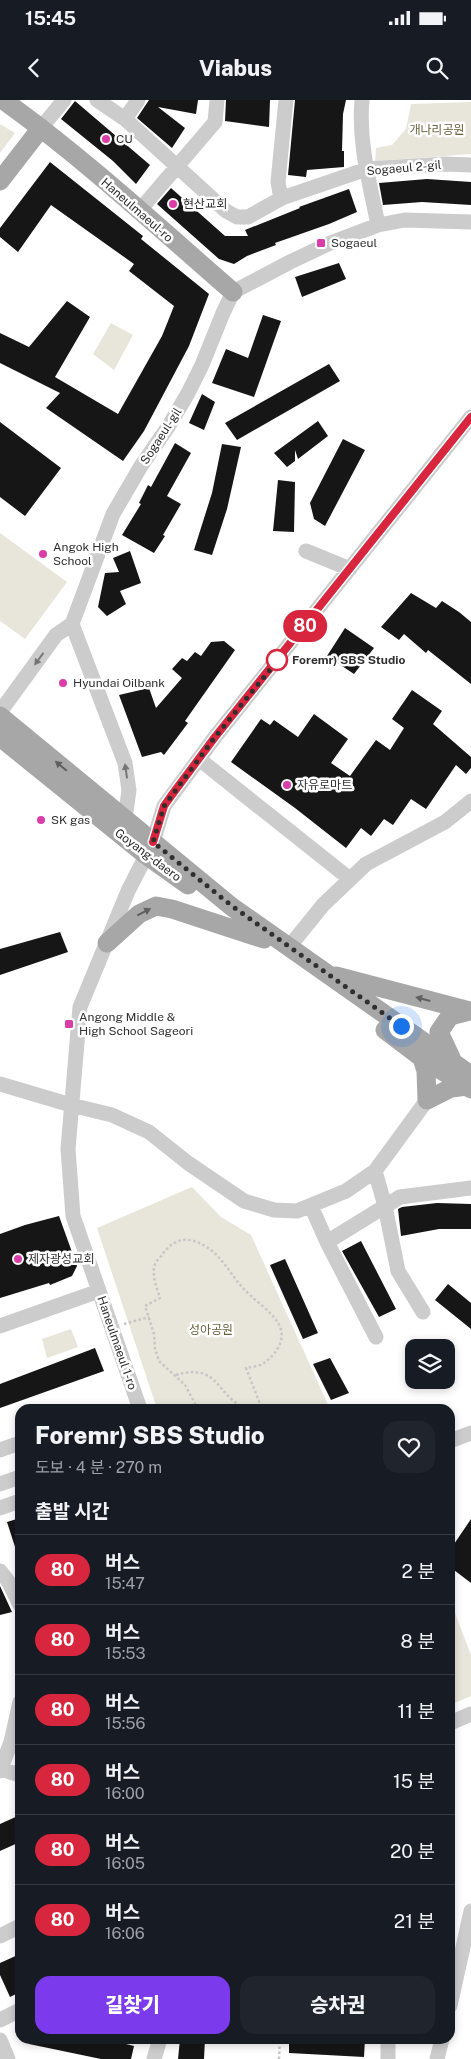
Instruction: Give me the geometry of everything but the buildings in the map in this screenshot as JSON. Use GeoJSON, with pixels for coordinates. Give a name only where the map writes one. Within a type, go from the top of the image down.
{"type":"FeatureCollection","features":[{"type":"Feature","properties":{"kind":"main road","name":"Haneulmaeul-ro"},"geometry":{"type":"LineString","coordinates":[[3,100],[41,128],[234,292]]}},
{"type":"Feature","properties":{"kind":"main road"},"geometry":{"type":"LineString","coordinates":[[0,181],[41,128]]}},
{"type":"Feature","properties":{"kind":"main road","name":"Goyang-daero"},"geometry":{"type":"LineString","coordinates":[[0,716],[124,819],[149,848],[454,1063],[470,1083]]}},
{"type":"Feature","properties":{"kind":"main road","name":"Goyang-daero"},"geometry":{"type":"LineString","coordinates":[[0,737],[149,848],[264,939],[422,1058],[470,1083]]}},
{"type":"Feature","properties":{"kind":"main road"},"geometry":{"type":"LineString","coordinates":[[107,942],[139,914],[156,906],[172,909],[264,939]]}},
{"type":"Feature","properties":{"kind":"main road"},"geometry":{"type":"LineString","coordinates":[[324,973],[470,1011]]}},
{"type":"Feature","properties":{"kind":"main road"},"geometry":{"type":"LineString","coordinates":[[454,1063],[439,1032],[450,1016],[470,1011]]}},
{"type":"Feature","properties":{"kind":"main road"},"geometry":{"type":"LineString","coordinates":[[422,1058],[426,1072],[427,1100],[451,1088],[470,1083]]}},
{"type":"Feature","properties":{"kind":"street"},"geometry":{"type":"LineString","coordinates":[[41,128],[64,100]]}},
{"type":"Feature","properties":{"kind":"street","name":"Sogaeul 2-gil"},"geometry":{"type":"LineString","coordinates":[[97,100],[125,119],[226,210],[237,217],[248,217],[281,199],[367,169],[445,164],[471,165]]}},
{"type":"Feature","properties":{"kind":"street"},"geometry":{"type":"LineString","coordinates":[[125,119],[138,100]]}},
{"type":"Feature","properties":{"kind":"street"},"geometry":{"type":"LineString","coordinates":[[139,212],[214,122],[217,100]]}},
{"type":"Feature","properties":{"kind":"street"},"geometry":{"type":"LineString","coordinates":[[281,199],[278,182],[286,100]]}},
{"type":"Feature","properties":{"kind":"street"},"geometry":{"type":"LineString","coordinates":[[362,100],[360,121],[378,225]]}},
{"type":"Feature","properties":{"kind":"street"},"geometry":{"type":"LineString","coordinates":[[234,292],[328,244],[378,225],[405,220],[471,222]]}},
{"type":"Feature","properties":{"kind":"street","name":"Sogaeul-gil"},"geometry":{"type":"LineString","coordinates":[[72,624],[113,514],[141,466],[187,395],[202,365],[222,313],[234,292]]}},
{"type":"Feature","properties":{"kind":"street"},"geometry":{"type":"LineString","coordinates":[[99,1291],[73,1216],[68,1149],[71,1106],[80,1007],[128,890],[149,848],[164,806],[350,569],[465,435],[471,417]]}},
{"type":"Feature","properties":{"kind":"street"},"geometry":{"type":"LineString","coordinates":[[306,551],[350,569]]}},
{"type":"Feature","properties":{"kind":"street"},"geometry":{"type":"LineString","coordinates":[[0,712],[56,635],[72,624],[125,763],[128,790],[124,819]]}},
{"type":"Feature","properties":{"kind":"street"},"geometry":{"type":"LineString","coordinates":[[199,759],[350,879]]}},
{"type":"Feature","properties":{"kind":"street"},"geometry":{"type":"LineString","coordinates":[[289,947],[323,905],[366,864],[445,822],[471,802]]}},
{"type":"Feature","properties":{"kind":"street"},"geometry":{"type":"LineString","coordinates":[[0,1084],[71,1106],[112,1115],[150,1132],[188,1163],[244,1202],[274,1210],[298,1211],[346,1191],[375,1171],[427,1100]]}},
{"type":"Feature","properties":{"kind":"street"},"geometry":{"type":"LineString","coordinates":[[375,1171],[385,1206],[398,1271],[423,1312]]}},
{"type":"Feature","properties":{"kind":"street"},"geometry":{"type":"LineString","coordinates":[[327,1242],[400,1197],[471,1188]]}},
{"type":"Feature","properties":{"kind":"street"},"geometry":{"type":"LineString","coordinates":[[311,1206],[327,1242],[376,1337]]}},
{"type":"Feature","properties":{"kind":"street","name":"Haneulmaeul 1-ro"},"geometry":{"type":"LineString","coordinates":[[0,1326],[99,1291],[138,1404]]}},
{"type":"Feature","properties":{"kind":"street"},"geometry":{"type":"LineString","coordinates":[[455,1439],[471,1433]]}},
{"type":"Feature","properties":{"kind":"street"},"geometry":{"type":"LineString","coordinates":[[0,1450],[15,1445]]}},
{"type":"Feature","properties":{"kind":"street"},"geometry":{"type":"LineString","coordinates":[[0,1484],[15,1479]]}},
{"type":"Feature","properties":{"kind":"street"},"geometry":{"type":"LineString","coordinates":[[0,1508],[15,1503]]}},
{"type":"Feature","properties":{"kind":"street"},"geometry":{"type":"LineString","coordinates":[[0,1571],[8,1580],[15,1595]]}},
{"type":"Feature","properties":{"kind":"street"},"geometry":{"type":"LineString","coordinates":[[455,1721],[471,1714]]}},
{"type":"Feature","properties":{"kind":"street"},"geometry":{"type":"LineString","coordinates":[[15,1722],[0,1770],[15,1774]]}},
{"type":"Feature","properties":{"kind":"street"},"geometry":{"type":"LineString","coordinates":[[455,1983],[471,1910]]}},
{"type":"Feature","properties":{"kind":"street"},"geometry":{"type":"LineString","coordinates":[[0,1936],[15,1928]]}},
{"type":"Feature","properties":{"kind":"street"},"geometry":{"type":"LineString","coordinates":[[0,2020],[15,2012]]}},
{"type":"Feature","properties":{"kind":"street"},"geometry":{"type":"LineString","coordinates":[[0,2040],[8,2059]]}},
{"type":"Feature","properties":{"kind":"street"},"geometry":{"type":"LineString","coordinates":[[154,2059],[158,2044]]}},
{"type":"Feature","properties":{"kind":"street"},"geometry":{"type":"LineString","coordinates":[[388,2044],[388,2059]]}},
{"type":"Feature","properties":{"kind":"street"},"geometry":{"type":"LineString","coordinates":[[437,2059],[441,2044]]}},
{"type":"Feature","properties":{"kind":"path"},"geometry":{"type":"LineString","coordinates":[[195,1404],[185,1385],[159,1361],[155,1349],[154,1334],[145,1306],[160,1298],[154,1277],[155,1264],[167,1248],[179,1240],[195,1240],[206,1246],[229,1269],[242,1288],[267,1311],[280,1327],[281,1342],[277,1351],[263,1364],[246,1368],[260,1404]]}},
{"type":"Feature","properties":{"kind":"path"},"geometry":{"type":"LineString","coordinates":[[122,1325],[149,1317]]}},
{"type":"Feature","properties":{"kind":"path"},"geometry":{"type":"LineString","coordinates":[[175,1375],[189,1371],[201,1372],[210,1376],[220,1384],[230,1400],[238,1404]]}},
{"type":"Feature","properties":{"kind":"path"},"geometry":{"type":"LineString","coordinates":[[278,2059],[280,2044]]}},
{"type":"Feature","properties":{"kind":"green space","name":"개나리공원"},"geometry":{"type":"Polygon","coordinates":[[[471,102],[471,154],[375,161],[376,148],[392,145],[406,129],[411,104],[471,102]]]}},
{"type":"Feature","properties":{"kind":"green space"},"geometry":{"type":"Polygon","coordinates":[[[0,124],[15,133],[0,153],[0,124]]]}},
{"type":"Feature","properties":{"kind":"green space"},"geometry":{"type":"Polygon","coordinates":[[[111,323],[133,335],[114,370],[93,354],[111,323]]]}},
{"type":"Feature","properties":{"kind":"green space"},"geometry":{"type":"Polygon","coordinates":[[[0,533],[67,582],[25,639],[0,621],[0,533]]]}},
{"type":"Feature","properties":{"kind":"green space","name":"성아공원"},"geometry":{"type":"Polygon","coordinates":[[[192,1187],[221,1217],[251,1235],[328,1404],[155,1404],[97,1228],[192,1187]]]}},
{"type":"Feature","properties":{"kind":"green space"},"geometry":{"type":"Polygon","coordinates":[[[71,1329],[78,1347],[47,1358],[42,1339],[71,1329]]]}},
{"type":"Feature","properties":{"kind":"green space"},"geometry":{"type":"Polygon","coordinates":[[[455,1613],[471,1655],[471,1696],[455,1703],[455,1613]]]}},
{"type":"Feature","properties":{"kind":"bus line","name":"80"},"geometry":{"type":"LineString","coordinates":[[153,842],[164,806],[215,737],[471,417]]}},
{"type":"Feature","properties":{"kind":"place","name":"CU"},"geometry":{"type":"Point","coordinates":[106,139]}},
{"type":"Feature","properties":{"kind":"place","name":"현산교회"},"geometry":{"type":"Point","coordinates":[173,204]}},
{"type":"Feature","properties":{"kind":"place","name":"Sogaeul"},"geometry":{"type":"Point","coordinates":[321,243]}},
{"type":"Feature","properties":{"kind":"place","name":"Angok High School"},"geometry":{"type":"Point","coordinates":[43,554]}},
{"type":"Feature","properties":{"kind":"place","name":"Foremr) SBS Studio"},"geometry":{"type":"Point","coordinates":[277,660]}},
{"type":"Feature","properties":{"kind":"place","name":"Hyundai Oilbank"},"geometry":{"type":"Point","coordinates":[63,683]}},
{"type":"Feature","properties":{"kind":"place","name":"자유로마트"},"geometry":{"type":"Point","coordinates":[287,785]}},
{"type":"Feature","properties":{"kind":"place","name":"SK gas"},"geometry":{"type":"Point","coordinates":[41,820]}},
{"type":"Feature","properties":{"kind":"place","name":"Angong Middle & High School Sageori"},"geometry":{"type":"Point","coordinates":[69,1024]}},
{"type":"Feature","properties":{"kind":"place","name":"제자광성교회"},"geometry":{"type":"Point","coordinates":[18,1259]}},
{"type":"Feature","properties":{"kind":"route"},"geometry":{"type":"LineString","coordinates":[[277,660],[282,655],[215,737],[164,806],[153,842],[232,906],[401,1026]]}}]}
